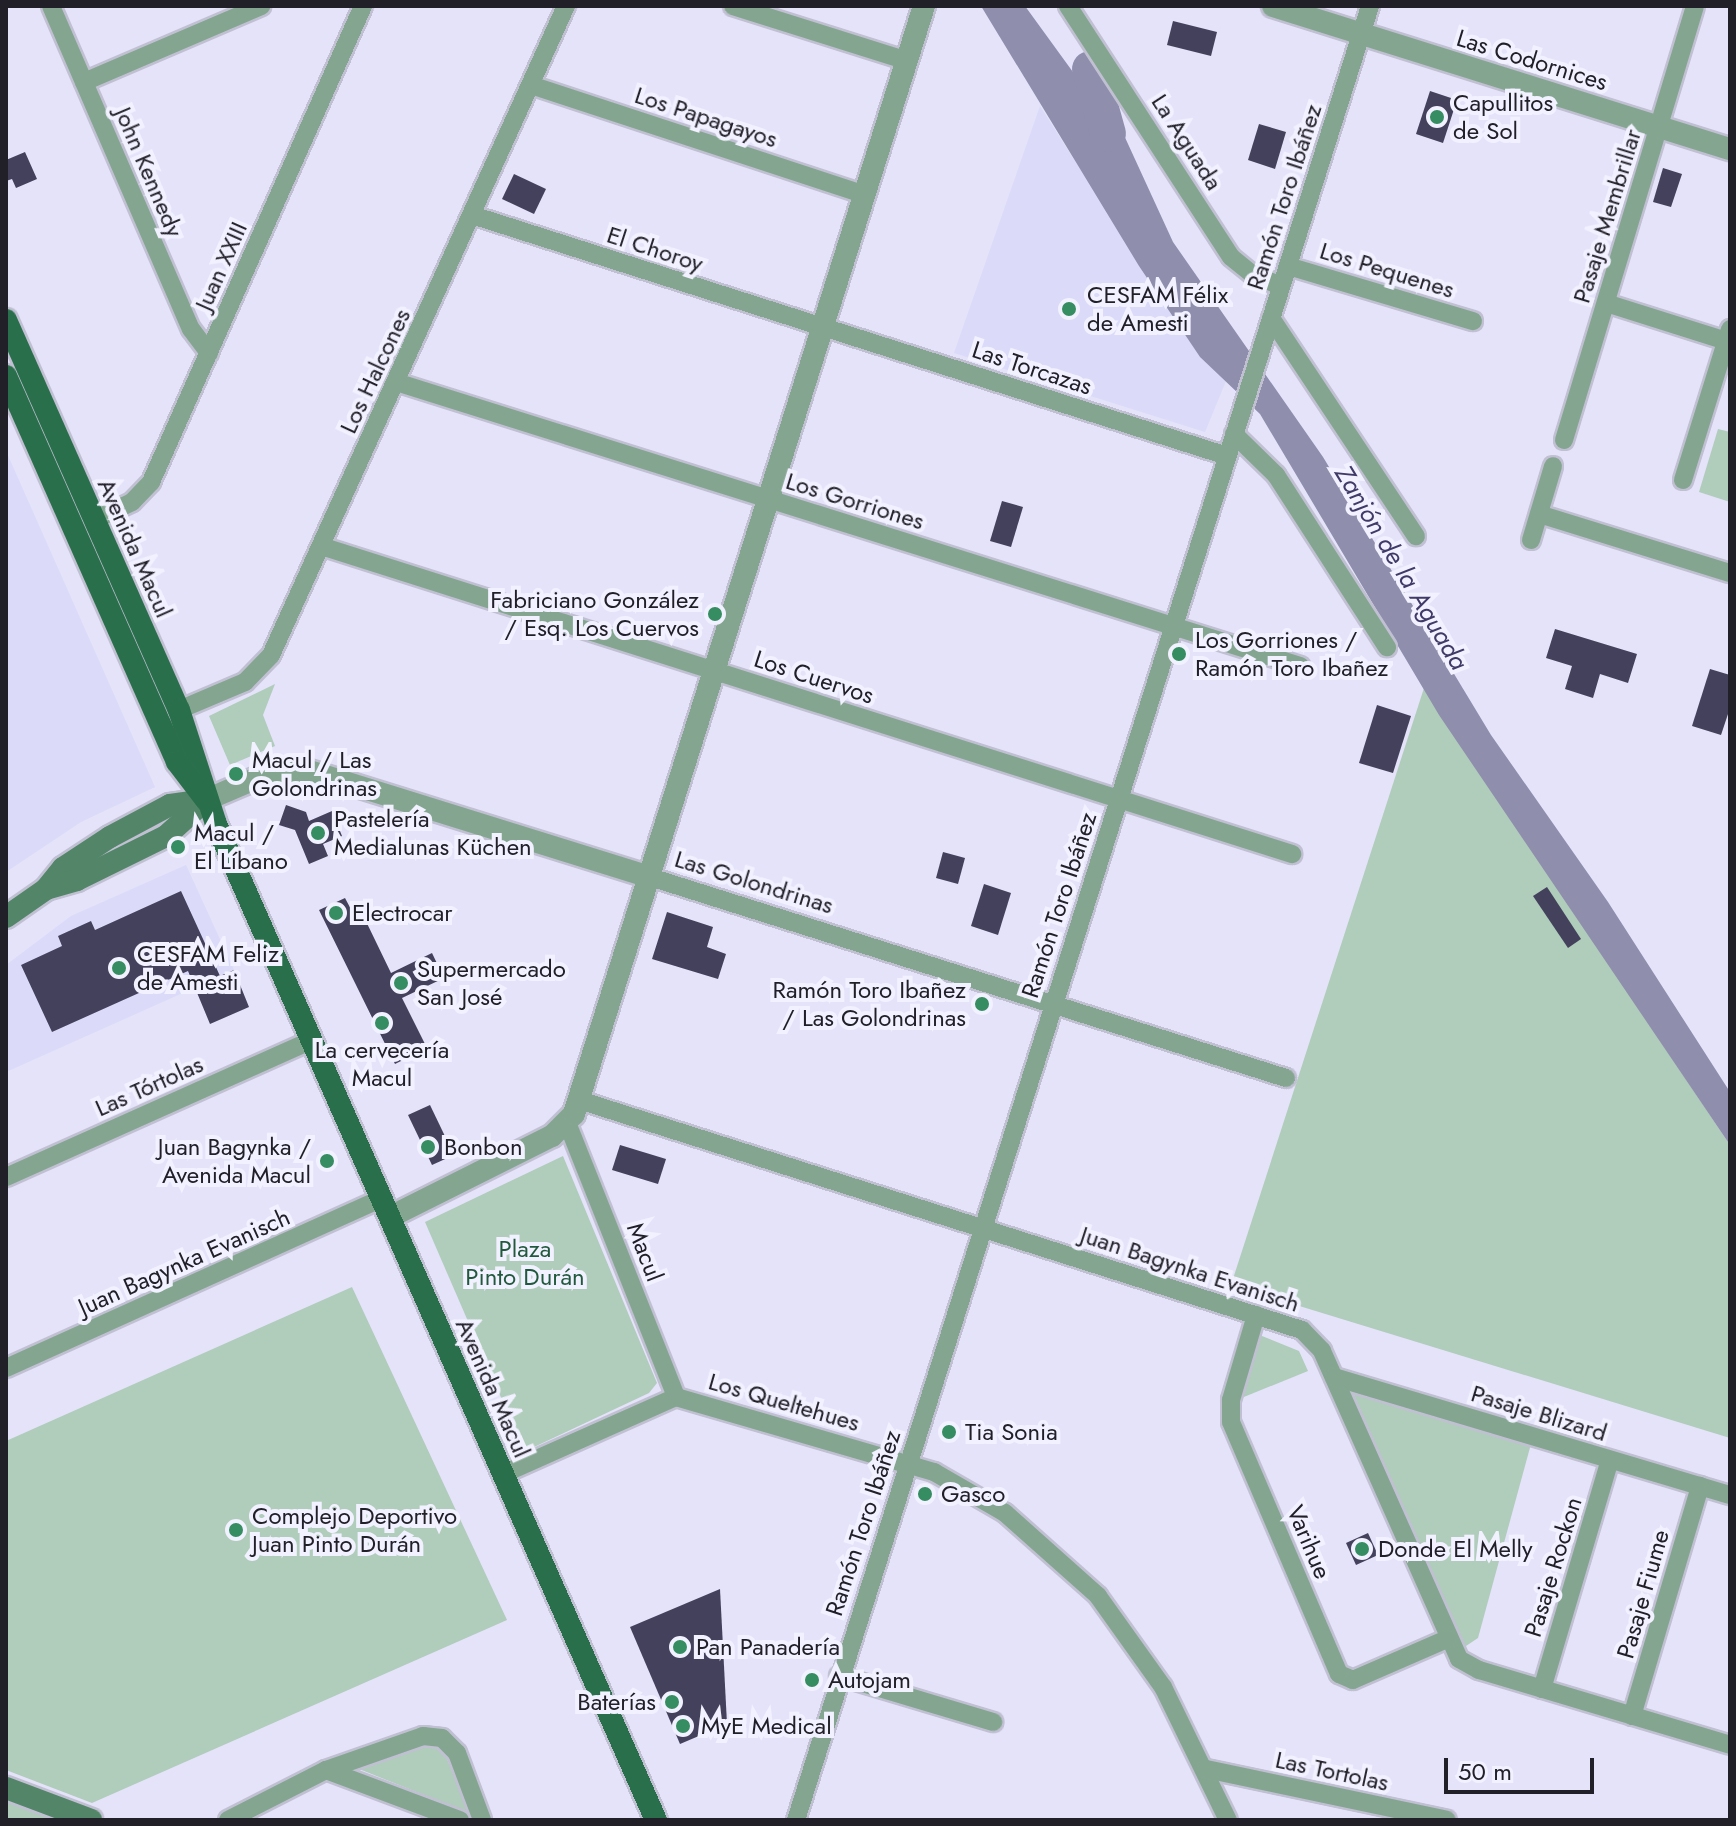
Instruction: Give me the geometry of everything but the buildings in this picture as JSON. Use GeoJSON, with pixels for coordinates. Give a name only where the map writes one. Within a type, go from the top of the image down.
{"type":"FeatureCollection","features":[{"type":"Feature","properties":{"kind":"main road","name":"Avenida Macul"},"geometry":{"type":"LineString","coordinates":[[6,320],[179,710],[201,765],[206,800]]}},
{"type":"Feature","properties":{"kind":"main road","name":"Avenida Macul"},"geometry":{"type":"LineString","coordinates":[[6,376],[177,762],[206,800],[656,1820]]}},
{"type":"Feature","properties":{"kind":"main road"},"geometry":{"type":"LineString","coordinates":[[6,917],[46,889],[77,880],[166,836],[206,800]]}},
{"type":"Feature","properties":{"kind":"main road"},"geometry":{"type":"LineString","coordinates":[[6,1788],[41,1811],[91,1820]]}},
{"type":"Feature","properties":{"kind":"street","name":"John Kennedy"},"geometry":{"type":"LineString","coordinates":[[51,6],[191,329],[209,353]]}},
{"type":"Feature","properties":{"kind":"street"},"geometry":{"type":"LineString","coordinates":[[84,82],[261,6]]}},
{"type":"Feature","properties":{"kind":"street","name":"Juan XXIII"},"geometry":{"type":"LineString","coordinates":[[94,520],[132,502],[151,482],[363,6]]}},
{"type":"Feature","properties":{"kind":"street","name":"Los Halcones"},"geometry":{"type":"LineString","coordinates":[[179,710],[260,670],[321,546],[566,6]]}},
{"type":"Feature","properties":{"kind":"street"},"geometry":{"type":"LineString","coordinates":[[733,6],[907,61]]}},
{"type":"Feature","properties":{"kind":"street"},"geometry":{"type":"LineString","coordinates":[[386,1207],[568,1125],[579,1100],[650,877],[924,6]]}},
{"type":"Feature","properties":{"kind":"street","name":"La Aguada"},"geometry":{"type":"LineString","coordinates":[[1068,6],[1231,257],[1253,275],[1281,286]]}},
{"type":"Feature","properties":{"kind":"street","name":"Las Codornices"},"geometry":{"type":"LineString","coordinates":[[1273,6],[1730,149]]}},
{"type":"Feature","properties":{"kind":"street","name":"Ramón Toro Ibáñez"},"geometry":{"type":"LineString","coordinates":[[796,1820],[907,1461],[1370,6]]}},
{"type":"Feature","properties":{"kind":"street","name":"Pasaje Membrillar"},"geometry":{"type":"LineString","coordinates":[[1564,440],[1695,6]]}},
{"type":"Feature","properties":{"kind":"street","name":"Los Papagayos"},"geometry":{"type":"LineString","coordinates":[[531,85],[865,195]]}},
{"type":"Feature","properties":{"kind":"street","name":"El Choroy"},"geometry":{"type":"LineString","coordinates":[[472,215],[823,327]]}},
{"type":"Feature","properties":{"kind":"street","name":"Los Pequenes"},"geometry":{"type":"LineString","coordinates":[[1288,266],[1473,321]]}},
{"type":"Feature","properties":{"kind":"street"},"geometry":{"type":"LineString","coordinates":[[1606,303],[1729,337],[1683,480]]}},
{"type":"Feature","properties":{"kind":"street"},"geometry":{"type":"LineString","coordinates":[[1271,318],[1416,536]]}},
{"type":"Feature","properties":{"kind":"street","name":"Las Torcazas"},"geometry":{"type":"LineString","coordinates":[[823,327],[1227,456]]}},
{"type":"Feature","properties":{"kind":"street","name":"Los Gorriones"},"geometry":{"type":"LineString","coordinates":[[396,382],[1300,666]]}},
{"type":"Feature","properties":{"kind":"street"},"geometry":{"type":"LineString","coordinates":[[1236,428],[1269,465],[1387,647]]}},
{"type":"Feature","properties":{"kind":"street"},"geometry":{"type":"LineString","coordinates":[[1531,540],[1553,466]]}},
{"type":"Feature","properties":{"kind":"street"},"geometry":{"type":"LineString","coordinates":[[1539,514],[1730,573]]}},
{"type":"Feature","properties":{"kind":"street","name":"Los Cuervos"},"geometry":{"type":"LineString","coordinates":[[321,546],[1292,854]]}},
{"type":"Feature","properties":{"kind":"street","name":"Las Golondrinas"},"geometry":{"type":"LineString","coordinates":[[206,800],[264,775],[306,770],[1286,1078]]}},
{"type":"Feature","properties":{"kind":"street","name":"Las Tórtolas"},"geometry":{"type":"LineString","coordinates":[[6,1177],[312,1040]]}},
{"type":"Feature","properties":{"kind":"street","name":"Juan Bagynka Evanisch"},"geometry":{"type":"LineString","coordinates":[[579,1100],[1256,1315],[1311,1336],[1334,1377],[1447,1639],[1469,1666],[1730,1745]]}},
{"type":"Feature","properties":{"kind":"street","name":"Macul"},"geometry":{"type":"LineString","coordinates":[[568,1125],[676,1397]]}},
{"type":"Feature","properties":{"kind":"street","name":"Juan Bagynka Evanisch"},"geometry":{"type":"LineString","coordinates":[[6,1368],[386,1207]]}},
{"type":"Feature","properties":{"kind":"street","name":"Varihue"},"geometry":{"type":"LineString","coordinates":[[1256,1315],[1231,1400],[1231,1422],[1339,1674],[1353,1680],[1447,1639]]}},
{"type":"Feature","properties":{"kind":"street","name":"Pasaje Blizard"},"geometry":{"type":"LineString","coordinates":[[1334,1377],[1730,1495]]}},
{"type":"Feature","properties":{"kind":"street","name":"Los Queltehues"},"geometry":{"type":"LineString","coordinates":[[503,1474],[676,1397],[907,1461],[990,1503],[1073,1570],[1143,1655],[1206,1769],[1228,1820]]}},
{"type":"Feature","properties":{"kind":"street","name":"Pasaje Rockon"},"geometry":{"type":"LineString","coordinates":[[1542,1689],[1610,1460]]}},
{"type":"Feature","properties":{"kind":"street","name":"Pasaje Fiume"},"geometry":{"type":"LineString","coordinates":[[1632,1716],[1700,1486]]}},
{"type":"Feature","properties":{"kind":"street"},"geometry":{"type":"LineString","coordinates":[[839,1676],[993,1722]]}},
{"type":"Feature","properties":{"kind":"street"},"geometry":{"type":"LineString","coordinates":[[228,1820],[326,1770],[406,1738],[442,1738],[457,1753],[482,1820]]}},
{"type":"Feature","properties":{"kind":"street","name":"Las Tortolas"},"geometry":{"type":"LineString","coordinates":[[1206,1769],[1447,1820]]}},
{"type":"Feature","properties":{"kind":"street"},"geometry":{"type":"LineString","coordinates":[[326,1770],[460,1820]]}},
{"type":"Feature","properties":{"kind":"shaded area"},"geometry":{"type":"Polygon","coordinates":[[[981,6],[1025,6],[1086,90],[1100,83],[1173,242],[1323,457],[1491,735],[1608,902],[1730,1092],[1730,1145],[1439,715],[1260,414],[1200,357],[1139,266],[981,6]]]}},
{"type":"Feature","properties":{"kind":"shaded area","name":"CESFAM Félix de Amesti"},"geometry":{"type":"Polygon","coordinates":[[[1040,106],[1200,357],[1226,381],[1205,432],[954,353],[1040,106]]]}},
{"type":"Feature","properties":{"kind":"shaded area"},"geometry":{"type":"Polygon","coordinates":[[[6,451],[155,787],[81,822],[6,872],[6,451]]]}},
{"type":"Feature","properties":{"kind":"shaded area","name":"CESFAM Feliz de Amesti"},"geometry":{"type":"Polygon","coordinates":[[[186,865],[234,970],[6,1072],[6,965],[71,916],[186,865]]]}},
{"type":"Feature","properties":{"kind":"green space"},"geometry":{"type":"Polygon","coordinates":[[[1718,429],[1730,432],[1730,502],[1699,492],[1718,429]]]}},
{"type":"Feature","properties":{"kind":"green space"},"geometry":{"type":"Polygon","coordinates":[[[275,684],[263,715],[275,746],[230,765],[209,716],[275,684]]]}},
{"type":"Feature","properties":{"kind":"green space"},"geometry":{"type":"Polygon","coordinates":[[[1424,688],[1730,1145],[1730,1438],[1231,1285],[1424,688]]]}},
{"type":"Feature","properties":{"kind":"green space","name":"Plaza Pinto Durán"},"geometry":{"type":"Polygon","coordinates":[[[563,1156],[657,1383],[649,1393],[532,1448],[522,1446],[425,1222],[563,1156]]]}},
{"type":"Feature","properties":{"kind":"green space","name":"Complejo Deportivo Juan Pinto Durán"},"geometry":{"type":"Polygon","coordinates":[[[352,1287],[507,1620],[92,1803],[6,1770],[6,1441],[352,1287]]]}},
{"type":"Feature","properties":{"kind":"green space"},"geometry":{"type":"Polygon","coordinates":[[[1257,1334],[1299,1351],[1308,1371],[1239,1399],[1257,1334]]]}},
{"type":"Feature","properties":{"kind":"green space"},"geometry":{"type":"Polygon","coordinates":[[[1351,1388],[1531,1444],[1478,1638],[1463,1648],[1351,1388]]]}},
{"type":"Feature","properties":{"kind":"green space"},"geometry":{"type":"Polygon","coordinates":[[[408,1742],[441,1747],[474,1815],[359,1769],[408,1742]]]}},
{"type":"Feature","properties":{"kind":"green space"},"geometry":{"type":"Polygon","coordinates":[[[6,1798],[64,1820],[6,1820],[6,1798]]]}},
{"type":"Feature","properties":{"kind":"waterway"},"geometry":{"type":"LineString","coordinates":[[1090,69],[1108,134]]}},
{"type":"Feature","properties":{"kind":"place","name":"Capullitos de Sol"},"geometry":{"type":"Point","coordinates":[1437,117]}},
{"type":"Feature","properties":{"kind":"place","name":"CESFAM Félix de Amesti"},"geometry":{"type":"Point","coordinates":[1069,309]}},
{"type":"Feature","properties":{"kind":"place","name":"Fabriciano González / Esq. Los Cuervos"},"geometry":{"type":"Point","coordinates":[715,614]}},
{"type":"Feature","properties":{"kind":"place","name":"Los Gorriones / Ramón Toro Ibañez"},"geometry":{"type":"Point","coordinates":[1179,654]}},
{"type":"Feature","properties":{"kind":"place","name":"Macul / Las Golondrinas"},"geometry":{"type":"Point","coordinates":[236,774]}},
{"type":"Feature","properties":{"kind":"place","name":"Pastelería Medialunas Küchen"},"geometry":{"type":"Point","coordinates":[318,833]}},
{"type":"Feature","properties":{"kind":"place","name":"Macul / El Líbano"},"geometry":{"type":"Point","coordinates":[178,847]}},
{"type":"Feature","properties":{"kind":"place","name":"Electrocar"},"geometry":{"type":"Point","coordinates":[336,913]}},
{"type":"Feature","properties":{"kind":"place","name":"CESFAM Feliz de Amesti"},"geometry":{"type":"Point","coordinates":[119,968]}},
{"type":"Feature","properties":{"kind":"place","name":"Supermercado San José"},"geometry":{"type":"Point","coordinates":[401,983]}},
{"type":"Feature","properties":{"kind":"place","name":"Ramón Toro Ibañez / Las Golondrinas"},"geometry":{"type":"Point","coordinates":[982,1004]}},
{"type":"Feature","properties":{"kind":"place","name":"La cervecería Macul"},"geometry":{"type":"Point","coordinates":[382,1023]}},
{"type":"Feature","properties":{"kind":"place","name":"Bonbon"},"geometry":{"type":"Point","coordinates":[428,1147]}},
{"type":"Feature","properties":{"kind":"place","name":"Juan Bagynka / Avenida Macul"},"geometry":{"type":"Point","coordinates":[327,1161]}},
{"type":"Feature","properties":{"kind":"place","name":"Tia Sonia"},"geometry":{"type":"Point","coordinates":[949,1432]}},
{"type":"Feature","properties":{"kind":"place","name":"Gasco"},"geometry":{"type":"Point","coordinates":[925,1494]}},
{"type":"Feature","properties":{"kind":"place","name":"Complejo Deportivo Juan Pinto Durán"},"geometry":{"type":"Point","coordinates":[236,1530]}},
{"type":"Feature","properties":{"kind":"place","name":"Donde El Melly"},"geometry":{"type":"Point","coordinates":[1362,1549]}},
{"type":"Feature","properties":{"kind":"place","name":"Pan Panadería"},"geometry":{"type":"Point","coordinates":[680,1647]}},
{"type":"Feature","properties":{"kind":"place","name":"Autojam"},"geometry":{"type":"Point","coordinates":[812,1680]}},
{"type":"Feature","properties":{"kind":"place","name":"Baterías"},"geometry":{"type":"Point","coordinates":[672,1702]}},
{"type":"Feature","properties":{"kind":"place","name":"MyE Medical"},"geometry":{"type":"Point","coordinates":[683,1726]}},
{"type":"Feature","properties":{"kind":"water label","name":"Zanjón de la Aguada"},"geometry":{"type":"Point","coordinates":[1401,568]}}]}
